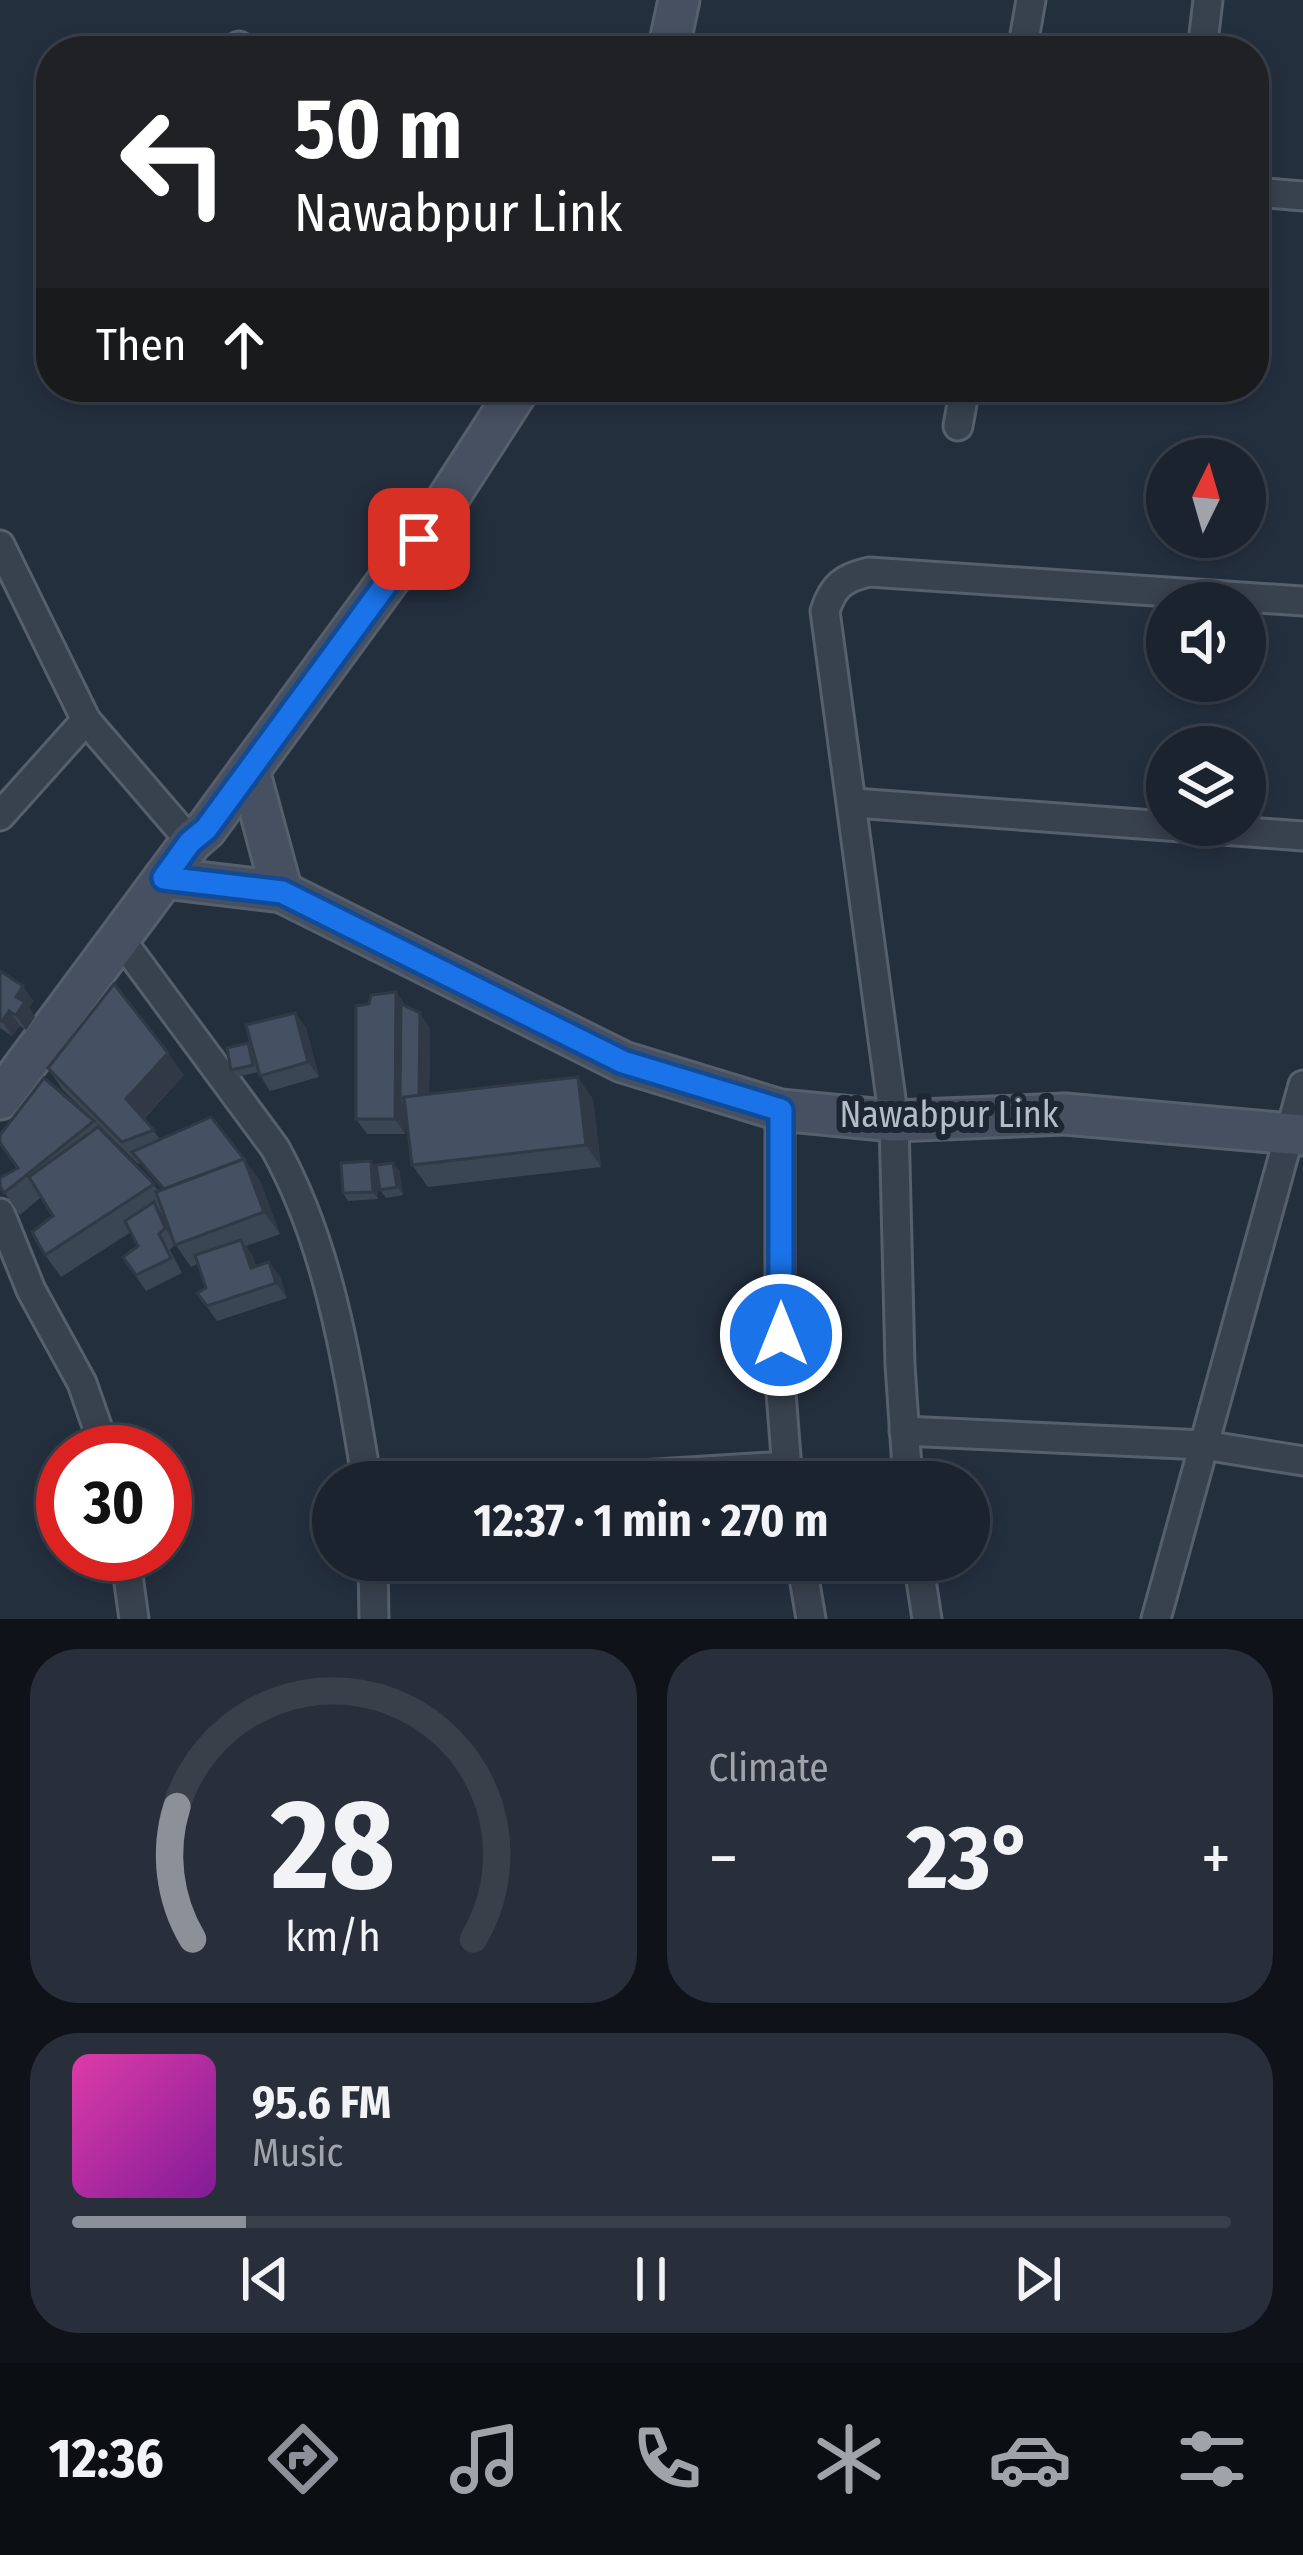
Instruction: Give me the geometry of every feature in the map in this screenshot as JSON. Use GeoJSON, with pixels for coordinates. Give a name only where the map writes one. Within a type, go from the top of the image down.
{"type":"FeatureCollection","features":[{"type":"Feature","properties":{"kind":"street"},"geometry":{"type":"LineString","coordinates":[[671,36],[679,0]]}},
{"type":"Feature","properties":{"kind":"street"},"geometry":{"type":"LineString","coordinates":[[1024,36],[1030,0]]}},
{"type":"Feature","properties":{"kind":"street"},"geometry":{"type":"LineString","coordinates":[[1204,36],[1208,0]]}},
{"type":"Feature","properties":{"kind":"street"},"geometry":{"type":"LineString","coordinates":[[1269,193],[1303,196]]}},
{"type":"Feature","properties":{"kind":"street"},"geometry":{"type":"LineString","coordinates":[[0,1099],[190,842],[206,829],[447,500],[510,402]]}},
{"type":"Feature","properties":{"kind":"street"},"geometry":{"type":"LineString","coordinates":[[958,426],[962,402]]}},
{"type":"Feature","properties":{"kind":"street"},"geometry":{"type":"LineString","coordinates":[[0,545],[8,578],[86,720],[190,842]]}},
{"type":"Feature","properties":{"kind":"street"},"geometry":{"type":"LineString","coordinates":[[906,1461],[894,1121],[825,611],[837,584],[869,572],[1303,601]]}},
{"type":"Feature","properties":{"kind":"street"},"geometry":{"type":"LineString","coordinates":[[0,816],[86,720]]}},
{"type":"Feature","properties":{"kind":"street"},"geometry":{"type":"LineString","coordinates":[[249,770],[282,892]]}},
{"type":"Feature","properties":{"kind":"street"},"geometry":{"type":"LineString","coordinates":[[854,803],[1303,836]]}},
{"type":"Feature","properties":{"kind":"street","name":"Nawabpur Link"},"geometry":{"type":"LineString","coordinates":[[164,878],[282,892],[623,1062],[781,1110],[894,1121],[1065,1114],[1297,1134]]}},
{"type":"Feature","properties":{"kind":"street"},"geometry":{"type":"LineString","coordinates":[[119,937],[275,1148],[295,1184],[333,1307],[363,1461]]}},
{"type":"Feature","properties":{"kind":"street"},"geometry":{"type":"LineString","coordinates":[[1156,1619],[1297,1134],[1303,1085]]}},
{"type":"Feature","properties":{"kind":"street"},"geometry":{"type":"LineString","coordinates":[[781,1110],[785,1461]]}},
{"type":"Feature","properties":{"kind":"street"},"geometry":{"type":"LineString","coordinates":[[0,1213],[31,1290],[82,1383],[97,1425]]}},
{"type":"Feature","properties":{"kind":"street"},"geometry":{"type":"LineString","coordinates":[[904,1431],[1204,1444],[1303,1461]]}},
{"type":"Feature","properties":{"kind":"street"},"geometry":{"type":"LineString","coordinates":[[129,1581],[134,1619]]}},
{"type":"Feature","properties":{"kind":"street"},"geometry":{"type":"LineString","coordinates":[[373,1581],[374,1619]]}},
{"type":"Feature","properties":{"kind":"street"},"geometry":{"type":"LineString","coordinates":[[805,1581],[811,1619]]}},
{"type":"Feature","properties":{"kind":"street"},"geometry":{"type":"LineString","coordinates":[[921,1581],[927,1619]]}},
{"type":"Feature","properties":{"kind":"building"},"geometry":{"type":"Polygon","coordinates":[[[0,971],[23,986],[16,997],[25,1002],[16,1015],[9,1011],[2,1021],[0,1020],[0,971]]]}},
{"type":"Feature","properties":{"kind":"building"},"geometry":{"type":"Polygon","coordinates":[[[114,984],[168,1053],[126,1099],[154,1130],[122,1142],[48,1068],[114,984]]]}},
{"type":"Feature","properties":{"kind":"building"},"geometry":{"type":"Polygon","coordinates":[[[396,992],[395,1119],[356,1119],[356,1006],[369,1004],[371,995],[396,992]]]}},
{"type":"Feature","properties":{"kind":"building"},"geometry":{"type":"Polygon","coordinates":[[[401,1004],[420,1013],[419,1095],[400,1099],[401,1004]]]}},
{"type":"Feature","properties":{"kind":"building"},"geometry":{"type":"Polygon","coordinates":[[[295,1013],[308,1062],[260,1076],[246,1025],[295,1013]]]}},
{"type":"Feature","properties":{"kind":"building"},"geometry":{"type":"Polygon","coordinates":[[[248,1043],[253,1065],[231,1070],[227,1048],[248,1043]]]}},
{"type":"Feature","properties":{"kind":"building"},"geometry":{"type":"Polygon","coordinates":[[[578,1077],[586,1145],[412,1165],[404,1097],[578,1077]]]}},
{"type":"Feature","properties":{"kind":"building"},"geometry":{"type":"Polygon","coordinates":[[[44,1078],[94,1121],[4,1193],[0,1178],[18,1168],[0,1143],[0,1135],[44,1078]]]}},
{"type":"Feature","properties":{"kind":"building"},"geometry":{"type":"Polygon","coordinates":[[[211,1117],[244,1159],[164,1189],[132,1152],[211,1117]]]}},
{"type":"Feature","properties":{"kind":"building"},"geometry":{"type":"Polygon","coordinates":[[[98,1127],[154,1184],[45,1255],[32,1232],[53,1216],[29,1177],[98,1127]]]}},
{"type":"Feature","properties":{"kind":"building"},"geometry":{"type":"Polygon","coordinates":[[[244,1159],[264,1212],[175,1245],[156,1192],[244,1159]]]}},
{"type":"Feature","properties":{"kind":"building"},"geometry":{"type":"Polygon","coordinates":[[[371,1161],[373,1192],[343,1193],[341,1163],[371,1161]]]}},
{"type":"Feature","properties":{"kind":"building"},"geometry":{"type":"Polygon","coordinates":[[[393,1163],[397,1187],[380,1190],[376,1165],[393,1163]]]}},
{"type":"Feature","properties":{"kind":"building"},"geometry":{"type":"Polygon","coordinates":[[[154,1202],[165,1228],[159,1234],[171,1258],[136,1275],[123,1257],[138,1246],[125,1221],[154,1202]]]}},
{"type":"Feature","properties":{"kind":"building"},"geometry":{"type":"Polygon","coordinates":[[[241,1240],[251,1268],[269,1262],[276,1283],[207,1306],[197,1293],[206,1288],[195,1255],[241,1240]]]}},
{"type":"Feature","properties":{"kind":"route"},"geometry":{"type":"LineString","coordinates":[[419,539],[206,829],[190,842],[164,878],[282,892],[623,1062],[781,1110],[781,1335]]}}]}
